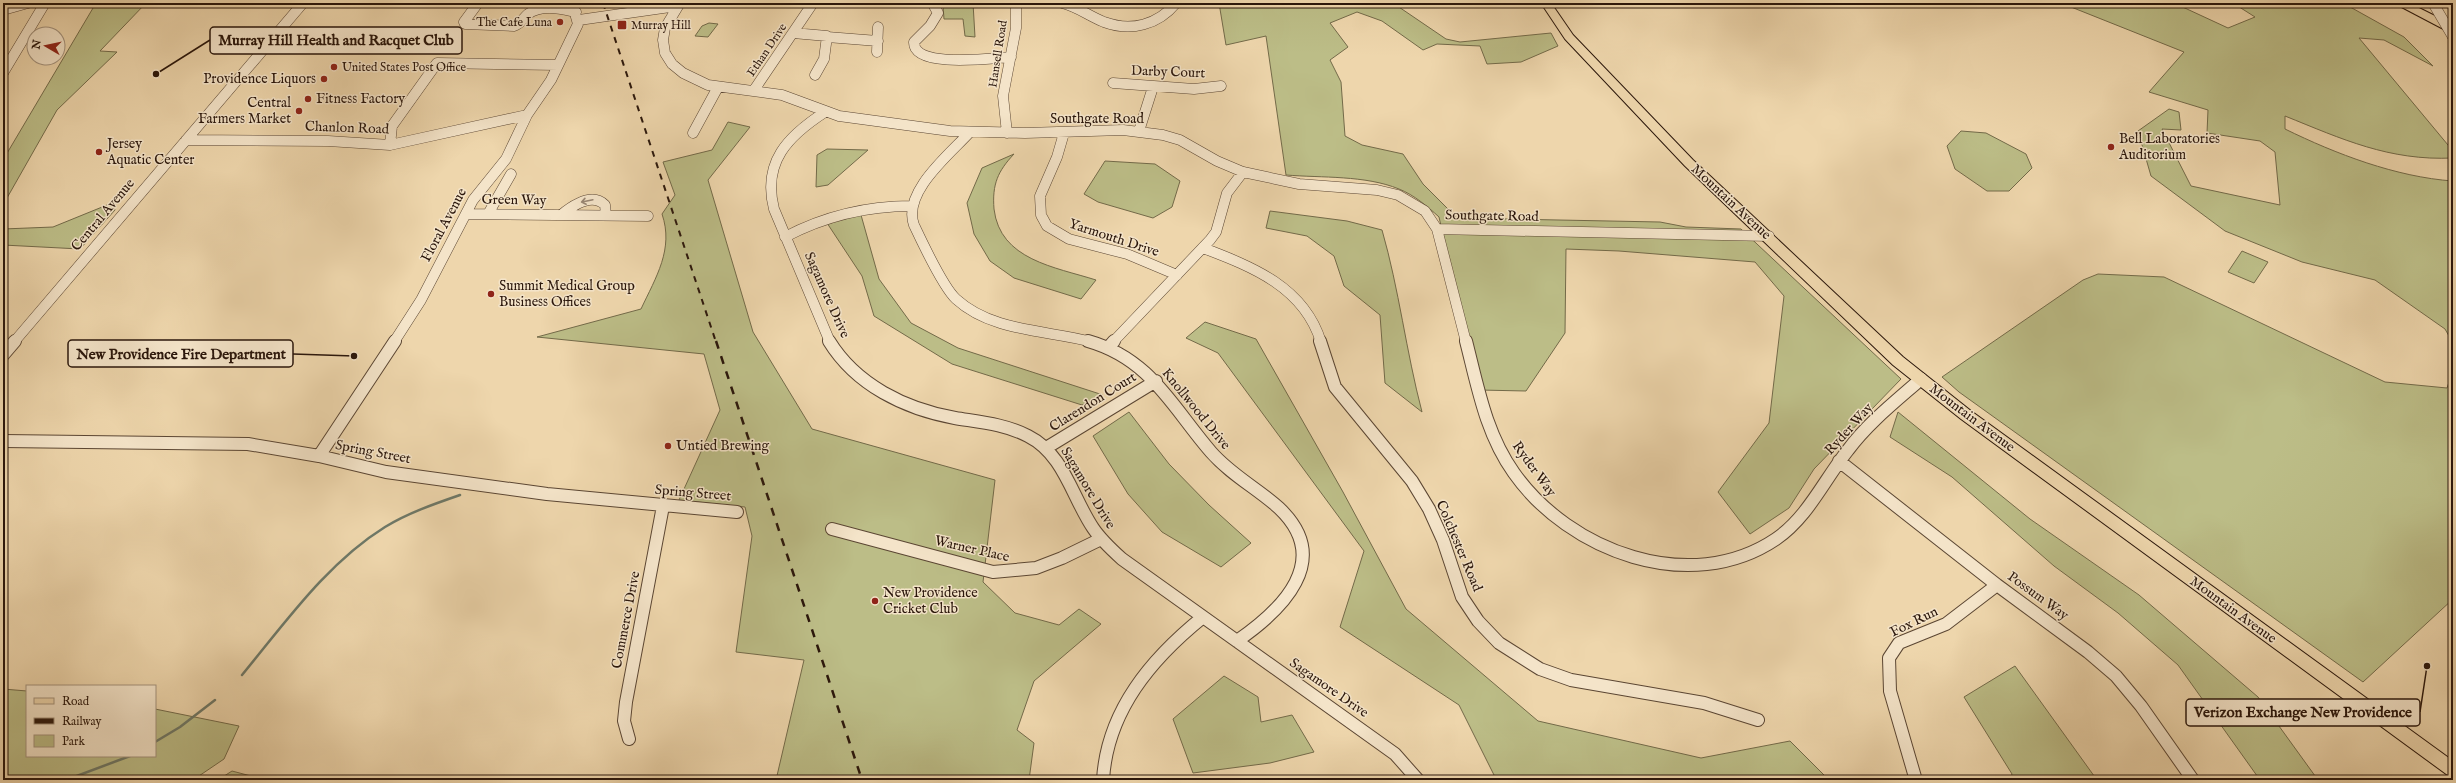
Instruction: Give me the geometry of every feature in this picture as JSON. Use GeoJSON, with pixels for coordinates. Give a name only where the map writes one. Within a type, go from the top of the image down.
{"type":"FeatureCollection","features":[{"type":"Feature","properties":{"kind":"highway"},"geometry":{"type":"LineString","coordinates":[[2400,3],[2453,30]]}},
{"type":"Feature","properties":{"kind":"highway"},"geometry":{"type":"LineString","coordinates":[[2418,3],[2453,21]]}},
{"type":"Feature","properties":{"kind":"main road","name":"Mountain Avenue"},"geometry":{"type":"LineString","coordinates":[[1546,3],[1569,37],[1689,163],[1769,236],[1898,360],[1966,415],[2453,771]]}},
{"type":"Feature","properties":{"kind":"street"},"geometry":{"type":"LineString","coordinates":[[3,10],[28,3]]}},
{"type":"Feature","properties":{"kind":"street"},"geometry":{"type":"LineString","coordinates":[[3,73],[45,3]]}},
{"type":"Feature","properties":{"kind":"street","name":"Central Avenue"},"geometry":{"type":"LineString","coordinates":[[3,355],[303,3]]}},
{"type":"Feature","properties":{"kind":"street"},"geometry":{"type":"LineString","coordinates":[[478,3],[464,22],[466,25],[518,26],[531,12],[539,9],[628,12],[678,4]]}},
{"type":"Feature","properties":{"kind":"street"},"geometry":{"type":"LineString","coordinates":[[624,3],[628,12]]}},
{"type":"Feature","properties":{"kind":"street","name":"Ethan Drive"},"geometry":{"type":"LineString","coordinates":[[754,90],[813,3]]}},
{"type":"Feature","properties":{"kind":"street","name":"Hansell Road"},"geometry":{"type":"LineString","coordinates":[[1007,133],[1003,96],[1016,28],[1016,3]]}},
{"type":"Feature","properties":{"kind":"street"},"geometry":{"type":"LineString","coordinates":[[1062,3],[1076,6],[1110,24],[1137,26],[1164,16],[1176,3]]}},
{"type":"Feature","properties":{"kind":"street"},"geometry":{"type":"LineString","coordinates":[[2433,3],[2453,37]]}},
{"type":"Feature","properties":{"kind":"street","name":"Southgate Road"},"geometry":{"type":"LineString","coordinates":[[678,4],[667,22],[664,34],[664,46],[668,58],[683,74],[699,82],[718,87],[754,90],[788,97],[825,112],[856,120],[970,132],[1064,133],[1139,130],[1180,140],[1217,161],[1243,172],[1299,184],[1392,193],[1420,207],[1429,215],[1436,229],[1769,236]]}},
{"type":"Feature","properties":{"kind":"street"},"geometry":{"type":"LineString","coordinates":[[933,4],[938,13],[930,26],[914,42],[914,49],[919,54],[933,59],[1011,57]]}},
{"type":"Feature","properties":{"kind":"street","name":"Floral Avenue"},"geometry":{"type":"LineString","coordinates":[[319,456],[344,421],[421,300],[478,192],[506,159],[527,115],[558,65],[575,10]]}},
{"type":"Feature","properties":{"kind":"street"},"geometry":{"type":"LineString","coordinates":[[877,52],[878,27]]}},
{"type":"Feature","properties":{"kind":"street"},"geometry":{"type":"LineString","coordinates":[[793,33],[878,41]]}},
{"type":"Feature","properties":{"kind":"street"},"geometry":{"type":"LineString","coordinates":[[815,75],[824,59],[827,37]]}},
{"type":"Feature","properties":{"kind":"street"},"geometry":{"type":"LineString","coordinates":[[390,144],[392,126],[437,63],[558,65]]}},
{"type":"Feature","properties":{"kind":"street","name":"Darby Court"},"geometry":{"type":"LineString","coordinates":[[1113,83],[1194,89],[1221,86]]}},
{"type":"Feature","properties":{"kind":"street"},"geometry":{"type":"LineString","coordinates":[[693,133],[718,87]]}},
{"type":"Feature","properties":{"kind":"street"},"geometry":{"type":"LineString","coordinates":[[1139,130],[1153,87]]}},
{"type":"Feature","properties":{"kind":"street","name":"Sagamore Drive"},"geometry":{"type":"LineString","coordinates":[[825,112],[797,131],[782,147],[773,164],[768,190],[785,237],[830,343],[851,369],[881,392],[919,409],[1009,428],[1029,436],[1046,448],[1058,463],[1101,539],[1122,559],[1395,754],[1418,780]]}},
{"type":"Feature","properties":{"kind":"street","name":"Chanlon Road"},"geometry":{"type":"LineString","coordinates":[[186,140],[320,141],[390,144],[527,115]]}},
{"type":"Feature","properties":{"kind":"street"},"geometry":{"type":"LineString","coordinates":[[785,237],[812,223],[842,213],[872,207],[911,206],[920,187],[970,132]]}},
{"type":"Feature","properties":{"kind":"street","name":"Yarmouth Drive"},"geometry":{"type":"LineString","coordinates":[[1064,133],[1057,158],[1040,196],[1039,209],[1046,223],[1058,234],[1069,240],[1127,255],[1177,275]]}},
{"type":"Feature","properties":{"kind":"street"},"geometry":{"type":"LineString","coordinates":[[1108,348],[1203,248],[1216,232],[1231,186],[1243,172]]}},
{"type":"Feature","properties":{"kind":"street"},"geometry":{"type":"LineString","coordinates":[[488,214],[511,174]]}},
{"type":"Feature","properties":{"kind":"street","name":"Green Way"},"geometry":{"type":"LineString","coordinates":[[561,215],[574,205],[592,200],[602,201],[605,205],[606,215]]}},
{"type":"Feature","properties":{"kind":"street","name":"Knollwood Drive"},"geometry":{"type":"LineString","coordinates":[[911,206],[914,223],[946,286],[964,305],[980,315],[1000,322],[1071,336],[1108,348],[1130,359],[1156,381],[1199,437],[1227,469],[1284,513],[1294,527],[1300,542],[1302,567],[1298,584],[1272,615],[1237,642]]}},
{"type":"Feature","properties":{"kind":"street","name":"Green Way"},"geometry":{"type":"LineString","coordinates":[[466,214],[648,216]]}},
{"type":"Feature","properties":{"kind":"street","name":"Ryder Way"},"geometry":{"type":"LineString","coordinates":[[1436,229],[1484,413],[1496,441],[1528,492],[1543,508],[1585,539],[1637,559],[1675,564],[1712,562],[1745,553],[1775,540],[1800,519],[1839,461],[1863,432],[1921,378]]}},
{"type":"Feature","properties":{"kind":"street","name":"Colchester Road"},"geometry":{"type":"LineString","coordinates":[[1203,248],[1254,268],[1290,293],[1304,307],[1313,321],[1329,374],[1335,387],[1412,481],[1429,510],[1443,540],[1462,597],[1478,621],[1499,643],[1540,669],[1571,680],[1704,703],[1758,720]]}},
{"type":"Feature","properties":{"kind":"street","name":"Clarendon Court"},"geometry":{"type":"LineString","coordinates":[[1046,448],[1156,381]]}},
{"type":"Feature","properties":{"kind":"street","name":"Spring Street"},"geometry":{"type":"LineString","coordinates":[[3,442],[231,442],[319,456],[386,472],[547,494],[737,512]]}},
{"type":"Feature","properties":{"kind":"street","name":"Possum Way"},"geometry":{"type":"LineString","coordinates":[[1839,461],[1997,585],[2088,652],[2116,676],[2141,706],[2193,780]]}},
{"type":"Feature","properties":{"kind":"street","name":"Commerce Drive"},"geometry":{"type":"LineString","coordinates":[[629,739],[624,721],[626,702],[663,506]]}},
{"type":"Feature","properties":{"kind":"street","name":"Warner Place"},"geometry":{"type":"LineString","coordinates":[[832,529],[993,572],[1012,574],[1038,569],[1101,539]]}},
{"type":"Feature","properties":{"kind":"street","name":"Fox Run"},"geometry":{"type":"LineString","coordinates":[[1915,777],[1890,691],[1887,669],[1889,658],[1893,649],[1903,641],[1945,624],[1997,585]]}},
{"type":"Feature","properties":{"kind":"street"},"geometry":{"type":"LineString","coordinates":[[1103,780],[1104,758],[1115,726],[1139,681],[1172,643],[1203,617]]}},
{"type":"Feature","properties":{"kind":"green space"},"geometry":{"type":"Polygon","coordinates":[[[96,3],[146,3],[100,51],[117,52],[57,110],[3,205],[3,160],[59,66],[66,66],[66,54],[96,3]]]}},
{"type":"Feature","properties":{"kind":"green space"},"geometry":{"type":"Polygon","coordinates":[[[939,3],[973,3],[975,37],[965,36],[963,19],[944,19],[943,6],[939,3]]]}},
{"type":"Feature","properties":{"kind":"green space"},"geometry":{"type":"Polygon","coordinates":[[[1219,3],[1320,3],[1326,7],[1336,3],[1393,3],[1446,39],[1460,42],[1551,33],[1558,46],[1521,62],[1487,64],[1480,46],[1437,44],[1423,50],[1382,21],[1357,12],[1330,23],[1348,47],[1330,60],[1341,82],[1345,136],[1362,145],[1403,154],[1423,184],[1457,218],[1660,222],[1686,227],[1741,229],[1901,379],[1814,469],[1789,508],[1750,534],[1718,492],[1769,423],[1784,296],[1755,262],[1619,251],[1566,249],[1565,333],[1526,391],[1479,390],[1439,217],[1410,194],[1372,181],[1286,175],[1266,36],[1226,45],[1219,3]]]}},
{"type":"Feature","properties":{"kind":"green space"},"geometry":{"type":"Polygon","coordinates":[[[2061,3],[2174,3],[2228,28],[2255,17],[2233,3],[2343,3],[2404,37],[2433,66],[2384,40],[2359,38],[2453,151],[2453,158],[2408,156],[2366,147],[2326,133],[2285,116],[2285,129],[2325,147],[2367,163],[2410,175],[2453,181],[2453,343],[2445,329],[2375,280],[2302,262],[2225,231],[2151,176],[2138,131],[2169,109],[2179,112],[2181,130],[2162,129],[2191,186],[2280,205],[2275,152],[2260,141],[2207,133],[2208,110],[2149,92],[2184,52],[2061,3]]]}},
{"type":"Feature","properties":{"kind":"green space"},"geometry":{"type":"Polygon","coordinates":[[[709,23],[718,24],[708,37],[695,36],[702,26],[709,23]]]}},
{"type":"Feature","properties":{"kind":"green space"},"geometry":{"type":"Polygon","coordinates":[[[728,122],[750,127],[708,180],[753,332],[812,429],[995,480],[983,582],[1015,613],[1059,625],[1079,609],[1101,624],[1034,681],[1017,730],[1034,743],[1029,780],[776,780],[804,660],[736,652],[752,536],[745,507],[679,500],[720,410],[704,354],[537,337],[641,309],[662,263],[665,251],[666,239],[662,214],[675,195],[663,162],[712,150],[728,122]]]}},
{"type":"Feature","properties":{"kind":"green space"},"geometry":{"type":"Polygon","coordinates":[[[1961,131],[1986,133],[2026,154],[2032,168],[2009,191],[1987,191],[1955,169],[1947,146],[1961,131]]]}},
{"type":"Feature","properties":{"kind":"green space"},"geometry":{"type":"Polygon","coordinates":[[[827,149],[868,150],[828,185],[816,187],[817,155],[827,149]]]}},
{"type":"Feature","properties":{"kind":"green space"},"geometry":{"type":"Polygon","coordinates":[[[1014,154],[1000,172],[995,185],[994,209],[998,226],[1007,240],[1018,250],[1032,259],[1064,271],[1096,280],[1081,299],[1014,278],[990,261],[974,234],[967,203],[982,168],[1014,154]]]}},
{"type":"Feature","properties":{"kind":"green space"},"geometry":{"type":"Polygon","coordinates":[[[1105,161],[1155,164],[1180,181],[1172,207],[1153,218],[1098,202],[1084,194],[1105,161]]]}},
{"type":"Feature","properties":{"kind":"green space"},"geometry":{"type":"Polygon","coordinates":[[[112,203],[115,210],[80,249],[3,245],[3,229],[53,227],[112,203]]]}},
{"type":"Feature","properties":{"kind":"green space"},"geometry":{"type":"Polygon","coordinates":[[[1270,211],[1347,221],[1382,230],[1422,412],[1385,383],[1380,315],[1344,286],[1334,256],[1307,236],[1266,228],[1270,211]]]}},
{"type":"Feature","properties":{"kind":"green space"},"geometry":{"type":"Polygon","coordinates":[[[861,215],[879,279],[911,323],[958,348],[1103,395],[1082,405],[952,364],[874,316],[862,276],[827,223],[861,215]]]}},
{"type":"Feature","properties":{"kind":"green space"},"geometry":{"type":"Polygon","coordinates":[[[2242,251],[2268,262],[2254,283],[2228,272],[2242,251]]]}},
{"type":"Feature","properties":{"kind":"green space"},"geometry":{"type":"Polygon","coordinates":[[[2098,274],[2164,277],[2385,382],[2447,388],[2453,370],[2453,515],[2451,516],[2453,599],[2363,682],[1959,392],[1942,377],[2083,280],[2098,274]]]}},
{"type":"Feature","properties":{"kind":"green space"},"geometry":{"type":"Polygon","coordinates":[[[1205,322],[1256,339],[1343,492],[1406,609],[1538,721],[1701,758],[1790,741],[1829,780],[1618,780],[1610,776],[1495,777],[1459,705],[1340,627],[1364,551],[1218,353],[1186,338],[1205,322]]]}},
{"type":"Feature","properties":{"kind":"green space"},"geometry":{"type":"Polygon","coordinates":[[[1129,412],[1169,464],[1209,505],[1251,543],[1221,567],[1162,532],[1128,494],[1093,436],[1129,412]]]}},
{"type":"Feature","properties":{"kind":"green space"},"geometry":{"type":"Polygon","coordinates":[[[1898,412],[2030,519],[2139,595],[2258,697],[2318,780],[2260,780],[2178,665],[2118,613],[2054,566],[1952,477],[1890,437],[1898,412]]]}},
{"type":"Feature","properties":{"kind":"green space"},"geometry":{"type":"Polygon","coordinates":[[[2015,666],[2097,780],[2010,780],[2012,774],[1964,697],[2015,666]]]}},
{"type":"Feature","properties":{"kind":"green space"},"geometry":{"type":"Polygon","coordinates":[[[1224,676],[1258,697],[1261,722],[1292,715],[1314,752],[1270,763],[1193,773],[1173,719],[1224,676]]]}},
{"type":"Feature","properties":{"kind":"green space"},"geometry":{"type":"Polygon","coordinates":[[[3,689],[26,691],[26,757],[156,757],[156,709],[239,726],[224,759],[193,780],[3,780],[3,689]]]}},
{"type":"Feature","properties":{"kind":"green space"},"geometry":{"type":"Polygon","coordinates":[[[232,771],[266,780],[218,780],[232,771]]]}},
{"type":"Feature","properties":{"kind":"waterway"},"geometry":{"type":"LineString","coordinates":[[242,675],[308,595],[344,558],[385,527],[403,517],[460,495]]}},
{"type":"Feature","properties":{"kind":"waterway"},"geometry":{"type":"LineString","coordinates":[[156,741],[180,727],[215,700]]}},
{"type":"Feature","properties":{"kind":"waterway"},"geometry":{"type":"LineString","coordinates":[[66,780],[127,757]]}},
{"type":"Feature","properties":{"kind":"railway"},"geometry":{"type":"LineString","coordinates":[[603,3],[716,342]]}},
{"type":"Feature","properties":{"kind":"railway"},"geometry":{"type":"LineString","coordinates":[[716,341],[862,780]]}},
{"type":"Feature","properties":{"kind":"place","name":"The Cafe Luna"},"geometry":{"type":"Point","coordinates":[560,22]}},
{"type":"Feature","properties":{"kind":"place","name":"Murray Hill"},"geometry":{"type":"Point","coordinates":[622,25]}},
{"type":"Feature","properties":{"kind":"place","name":"United States Post Office"},"geometry":{"type":"Point","coordinates":[334,67]}},
{"type":"Feature","properties":{"kind":"place","name":"Murray Hill Health and Racquet Club"},"geometry":{"type":"Point","coordinates":[156,74]}},
{"type":"Feature","properties":{"kind":"place","name":"Providence Liquors"},"geometry":{"type":"Point","coordinates":[324,79]}},
{"type":"Feature","properties":{"kind":"place","name":"Fitness Factory"},"geometry":{"type":"Point","coordinates":[308,99]}},
{"type":"Feature","properties":{"kind":"place","name":"Central Farmers Market"},"geometry":{"type":"Point","coordinates":[299,111]}},
{"type":"Feature","properties":{"kind":"place","name":"Bell Laboratories Auditorium"},"geometry":{"type":"Point","coordinates":[2111,147]}},
{"type":"Feature","properties":{"kind":"place","name":"Jersey Aquatic Center"},"geometry":{"type":"Point","coordinates":[99,152]}},
{"type":"Feature","properties":{"kind":"place","name":"Summit Medical Group Business Offices"},"geometry":{"type":"Point","coordinates":[491,294]}},
{"type":"Feature","properties":{"kind":"place","name":"New Providence Fire Department"},"geometry":{"type":"Point","coordinates":[354,356]}},
{"type":"Feature","properties":{"kind":"place","name":"Untied Brewing"},"geometry":{"type":"Point","coordinates":[668,446]}},
{"type":"Feature","properties":{"kind":"place","name":"New Providence Cricket Club"},"geometry":{"type":"Point","coordinates":[875,601]}},
{"type":"Feature","properties":{"kind":"place","name":"Verizon Exchange New Providence"},"geometry":{"type":"Point","coordinates":[2427,666]}}]}
